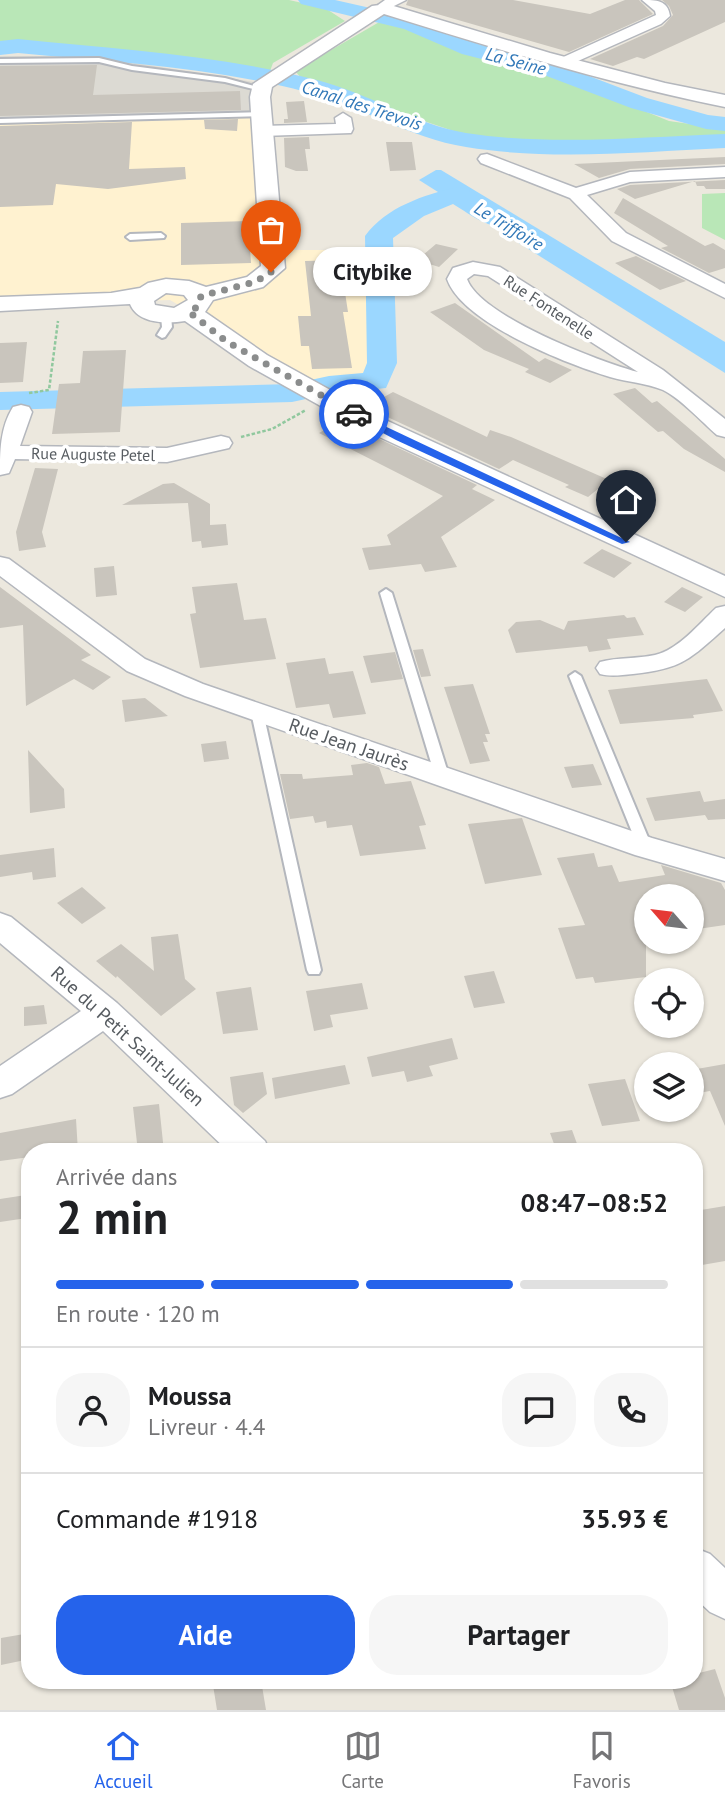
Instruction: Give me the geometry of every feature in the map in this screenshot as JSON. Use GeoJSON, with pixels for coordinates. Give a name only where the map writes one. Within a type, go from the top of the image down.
{"type":"FeatureCollection","features":[{"type":"Feature","properties":{"kind":"street"},"geometry":{"type":"LineString","coordinates":[[354,0],[379,10],[564,62],[664,89],[725,101]]}},
{"type":"Feature","properties":{"kind":"street"},"geometry":{"type":"LineString","coordinates":[[564,62],[663,16],[662,9],[649,0]]}},
{"type":"Feature","properties":{"kind":"street"},"geometry":{"type":"LineString","coordinates":[[0,312],[129,307],[167,310],[255,282],[273,268],[262,123],[263,85],[379,10]]}},
{"type":"Feature","properties":{"kind":"street"},"geometry":{"type":"LineString","coordinates":[[262,123],[345,129],[343,118]]}},
{"type":"Feature","properties":{"kind":"street"},"geometry":{"type":"LineString","coordinates":[[487,159],[576,194],[619,237],[725,292]]}},
{"type":"Feature","properties":{"kind":"street"},"geometry":{"type":"LineString","coordinates":[[576,194],[587,188],[634,176],[725,172]]}},
{"type":"Feature","properties":{"kind":"street","name":"Rue Fontenelle"},"geometry":{"type":"LineString","coordinates":[[668,385],[620,375],[527,338],[461,292],[457,279],[460,272],[473,268],[493,271],[656,374],[725,430]]}},
{"type":"Feature","properties":{"kind":"street"},"geometry":{"type":"LineString","coordinates":[[0,304],[111,299],[167,310],[399,438],[725,588]]}},
{"type":"Feature","properties":{"kind":"street","name":"Rue Auguste Petel"},"geometry":{"type":"LineString","coordinates":[[24,404],[2,459],[167,455],[220,443]]}},
{"type":"Feature","properties":{"kind":"street","name":"Rue Jean Jaurès"},"geometry":{"type":"LineString","coordinates":[[0,565],[136,665],[257,712],[645,847],[725,870]]}},
{"type":"Feature","properties":{"kind":"street"},"geometry":{"type":"LineString","coordinates":[[609,668],[661,663],[679,655],[725,614]]}},
{"type":"Feature","properties":{"kind":"street","name":"Rue du Petit Saint-Julien"},"geometry":{"type":"LineString","coordinates":[[0,925],[104,1012],[243,1143]]}},
{"type":"Feature","properties":{"kind":"street"},"geometry":{"type":"LineString","coordinates":[[0,1084],[104,1012]]}},
{"type":"Feature","properties":{"kind":"street"},"geometry":{"type":"LineString","coordinates":[[703,1576],[725,1597]]}},
{"type":"Feature","properties":{"kind":"lane"},"geometry":{"type":"LineString","coordinates":[[0,61],[99,60],[132,68],[263,85]]}},
{"type":"Feature","properties":{"kind":"lane"},"geometry":{"type":"LineString","coordinates":[[0,121],[262,123]]}},
{"type":"Feature","properties":{"kind":"lane"},"geometry":{"type":"LineString","coordinates":[[130,237],[162,236]]}},
{"type":"Feature","properties":{"kind":"lane"},"geometry":{"type":"LineString","coordinates":[[386,593],[442,776]]}},
{"type":"Feature","properties":{"kind":"lane"},"geometry":{"type":"LineString","coordinates":[[575,676],[645,847]]}},
{"type":"Feature","properties":{"kind":"lane"},"geometry":{"type":"LineString","coordinates":[[257,712],[314,970]]}},
{"type":"Feature","properties":{"kind":"path"},"geometry":{"type":"LineString","coordinates":[[24,404],[27,393],[49,390],[58,321]]}},
{"type":"Feature","properties":{"kind":"path"},"geometry":{"type":"LineString","coordinates":[[220,443],[272,429],[316,394]]}},
{"type":"Feature","properties":{"kind":"shaded area"},"geometry":{"type":"Polygon","coordinates":[[[0,56],[92,56],[254,82],[257,115],[0,121],[0,56]]]}},
{"type":"Feature","properties":{"kind":"shaded area"},"geometry":{"type":"Polygon","coordinates":[[[257,115],[279,250],[365,250],[377,375],[308,380],[170,300],[0,306],[0,121],[257,115]]]}},
{"type":"Feature","properties":{"kind":"green space"},"geometry":{"type":"Polygon","coordinates":[[[0,0],[289,0],[325,8],[345,21],[273,63],[270,71],[102,49],[0,44],[0,0]]]}},
{"type":"Feature","properties":{"kind":"green space"},"geometry":{"type":"Polygon","coordinates":[[[381,21],[406,26],[474,53],[553,74],[669,121],[725,129],[725,135],[549,143],[474,138],[303,80],[295,71],[381,21]]]}},
{"type":"Feature","properties":{"kind":"green space"},"geometry":{"type":"Polygon","coordinates":[[[725,193],[725,240],[702,228],[702,194],[725,193]]]}},
{"type":"Feature","properties":{"kind":"water"},"geometry":{"type":"Polygon","coordinates":[[[441,170],[725,342],[725,373],[419,180],[441,170]]]}},
{"type":"Feature","properties":{"kind":"building"},"geometry":{"type":"Polygon","coordinates":[[[408,0],[513,0],[590,14],[625,0],[639,0],[653,14],[569,52],[406,5],[408,0]]]}},
{"type":"Feature","properties":{"kind":"building"},"geometry":{"type":"Polygon","coordinates":[[[662,0],[725,0],[725,22],[644,59],[637,57],[613,66],[590,59],[663,26],[673,15],[662,0]]]}},
{"type":"Feature","properties":{"kind":"building"},"geometry":{"type":"Polygon","coordinates":[[[97,65],[93,95],[240,91],[241,110],[0,116],[0,66],[97,65]]]}},
{"type":"Feature","properties":{"kind":"building"},"geometry":{"type":"Polygon","coordinates":[[[304,101],[307,122],[284,123],[284,119],[288,119],[286,102],[304,101]]]}},
{"type":"Feature","properties":{"kind":"building"},"geometry":{"type":"Polygon","coordinates":[[[238,119],[237,131],[205,129],[204,120],[238,119]]]}},
{"type":"Feature","properties":{"kind":"building"},"geometry":{"type":"Polygon","coordinates":[[[132,122],[129,169],[185,167],[186,179],[108,189],[56,184],[53,205],[0,207],[0,126],[132,122]]]}},
{"type":"Feature","properties":{"kind":"building"},"geometry":{"type":"Polygon","coordinates":[[[309,137],[310,149],[305,149],[308,171],[285,167],[284,138],[309,137]]]}},
{"type":"Feature","properties":{"kind":"building"},"geometry":{"type":"Polygon","coordinates":[[[386,142],[412,142],[416,170],[390,171],[386,142]]]}},
{"type":"Feature","properties":{"kind":"building"},"geometry":{"type":"Polygon","coordinates":[[[725,157],[725,164],[630,169],[599,178],[574,164],[725,157]]]}},
{"type":"Feature","properties":{"kind":"building"},"geometry":{"type":"Polygon","coordinates":[[[725,180],[725,189],[706,189],[704,186],[697,186],[695,182],[725,180]]]}},
{"type":"Feature","properties":{"kind":"building"},"geometry":{"type":"Polygon","coordinates":[[[693,182],[635,199],[617,189],[630,185],[693,182]]]}},
{"type":"Feature","properties":{"kind":"building"},"geometry":{"type":"Polygon","coordinates":[[[623,198],[705,246],[713,243],[725,250],[725,268],[709,273],[661,248],[668,246],[614,213],[623,198]]]}},
{"type":"Feature","properties":{"kind":"building"},"geometry":{"type":"Polygon","coordinates":[[[248,221],[251,263],[181,265],[181,223],[248,221]]]}},
{"type":"Feature","properties":{"kind":"building"},"geometry":{"type":"Polygon","coordinates":[[[436,244],[458,249],[439,267],[417,260],[436,244]]]}},
{"type":"Feature","properties":{"kind":"building"},"geometry":{"type":"Polygon","coordinates":[[[636,256],[686,281],[660,290],[615,263],[636,256]]]}},
{"type":"Feature","properties":{"kind":"building"},"geometry":{"type":"Polygon","coordinates":[[[340,260],[348,312],[343,312],[352,368],[312,369],[309,346],[301,346],[298,316],[311,316],[305,261],[340,260]]]}},
{"type":"Feature","properties":{"kind":"building"},"geometry":{"type":"Polygon","coordinates":[[[455,303],[539,362],[545,358],[572,370],[550,383],[525,372],[529,369],[484,350],[430,312],[455,303]]]}},
{"type":"Feature","properties":{"kind":"building"},"geometry":{"type":"Polygon","coordinates":[[[27,342],[23,382],[0,383],[0,343],[27,342]]]}},
{"type":"Feature","properties":{"kind":"building"},"geometry":{"type":"Polygon","coordinates":[[[126,350],[120,432],[52,434],[59,384],[80,383],[83,351],[126,350]]]}},
{"type":"Feature","properties":{"kind":"building"},"geometry":{"type":"Polygon","coordinates":[[[635,388],[652,403],[657,401],[725,459],[725,472],[684,449],[663,431],[658,432],[613,394],[635,388]]]}},
{"type":"Feature","properties":{"kind":"building"},"geometry":{"type":"Polygon","coordinates":[[[393,392],[487,437],[490,430],[511,437],[609,480],[588,497],[565,487],[569,485],[513,460],[499,469],[366,407],[393,392]]]}},
{"type":"Feature","properties":{"kind":"building"},"geometry":{"type":"Polygon","coordinates":[[[341,421],[477,485],[472,489],[495,500],[441,537],[457,567],[425,572],[421,564],[369,570],[362,548],[391,545],[387,535],[443,496],[319,433],[341,421]]]}},
{"type":"Feature","properties":{"kind":"building"},"geometry":{"type":"Polygon","coordinates":[[[35,468],[58,469],[42,532],[46,547],[19,551],[16,532],[35,468]]]}},
{"type":"Feature","properties":{"kind":"building"},"geometry":{"type":"Polygon","coordinates":[[[174,483],[210,504],[210,525],[226,524],[228,545],[202,548],[201,541],[192,542],[188,503],[122,505],[163,484],[174,483]]]}},
{"type":"Feature","properties":{"kind":"building"},"geometry":{"type":"Polygon","coordinates":[[[602,549],[632,563],[614,578],[583,563],[602,549]]]}},
{"type":"Feature","properties":{"kind":"building"},"geometry":{"type":"Polygon","coordinates":[[[114,566],[117,595],[96,597],[94,568],[114,566]]]}},
{"type":"Feature","properties":{"kind":"building"},"geometry":{"type":"Polygon","coordinates":[[[237,583],[244,620],[266,618],[276,659],[200,668],[190,614],[196,613],[192,587],[237,583]]]}},
{"type":"Feature","properties":{"kind":"building"},"geometry":{"type":"Polygon","coordinates":[[[0,587],[91,655],[81,660],[111,677],[93,690],[74,679],[26,706],[23,625],[0,628],[0,587]]]}},
{"type":"Feature","properties":{"kind":"building"},"geometry":{"type":"Polygon","coordinates":[[[682,587],[703,597],[685,612],[664,602],[682,587]]]}},
{"type":"Feature","properties":{"kind":"building"},"geometry":{"type":"Polygon","coordinates":[[[624,615],[627,618],[635,617],[644,635],[607,639],[611,649],[589,652],[587,646],[516,653],[508,630],[516,622],[540,620],[564,630],[568,621],[624,615]]]}},
{"type":"Feature","properties":{"kind":"building"},"geometry":{"type":"Polygon","coordinates":[[[423,649],[431,676],[421,677],[413,650],[423,649]]]}},
{"type":"Feature","properties":{"kind":"building"},"geometry":{"type":"Polygon","coordinates":[[[395,652],[403,679],[371,683],[363,656],[395,652]]]}},
{"type":"Feature","properties":{"kind":"building"},"geometry":{"type":"Polygon","coordinates":[[[325,658],[329,674],[353,671],[366,714],[333,718],[329,704],[296,708],[286,663],[325,658]]]}},
{"type":"Feature","properties":{"kind":"building"},"geometry":{"type":"Polygon","coordinates":[[[707,679],[723,711],[693,715],[694,718],[620,724],[608,690],[707,679]]]}},
{"type":"Feature","properties":{"kind":"building"},"geometry":{"type":"Polygon","coordinates":[[[473,684],[490,734],[485,734],[488,742],[483,742],[490,761],[470,764],[444,687],[473,684]]]}},
{"type":"Feature","properties":{"kind":"building"},"geometry":{"type":"Polygon","coordinates":[[[145,698],[168,716],[125,722],[122,700],[145,698]]]}},
{"type":"Feature","properties":{"kind":"building"},"geometry":{"type":"Polygon","coordinates":[[[226,741],[229,759],[204,762],[201,744],[226,741]]]}},
{"type":"Feature","properties":{"kind":"building"},"geometry":{"type":"Polygon","coordinates":[[[28,750],[64,789],[65,808],[30,813],[28,750]]]}},
{"type":"Feature","properties":{"kind":"building"},"geometry":{"type":"Polygon","coordinates":[[[367,763],[379,767],[385,784],[411,781],[426,825],[419,826],[426,849],[360,856],[352,825],[327,828],[326,821],[315,823],[313,816],[290,819],[280,774],[302,774],[303,779],[353,775],[351,765],[367,763]]]}},
{"type":"Feature","properties":{"kind":"building"},"geometry":{"type":"Polygon","coordinates":[[[593,764],[602,785],[572,788],[564,767],[593,764]]]}},
{"type":"Feature","properties":{"kind":"building"},"geometry":{"type":"Polygon","coordinates":[[[700,791],[704,802],[725,799],[725,819],[708,820],[705,815],[655,821],[646,798],[700,791]]]}},
{"type":"Feature","properties":{"kind":"building"},"geometry":{"type":"Polygon","coordinates":[[[522,818],[542,875],[485,884],[468,824],[522,818]]]}},
{"type":"Feature","properties":{"kind":"building"},"geometry":{"type":"Polygon","coordinates":[[[54,848],[56,877],[33,880],[32,872],[0,877],[0,855],[54,848]]]}},
{"type":"Feature","properties":{"kind":"building"},"geometry":{"type":"Polygon","coordinates":[[[594,853],[598,867],[612,865],[619,882],[665,875],[661,865],[721,883],[725,890],[725,925],[704,928],[704,884],[634,884],[634,954],[646,954],[646,968],[634,968],[634,978],[595,983],[593,977],[576,979],[558,928],[585,925],[557,858],[594,853]]]}},
{"type":"Feature","properties":{"kind":"building"},"geometry":{"type":"Polygon","coordinates":[[[82,887],[106,908],[82,924],[57,903],[82,887]]]}},
{"type":"Feature","properties":{"kind":"building"},"geometry":{"type":"Polygon","coordinates":[[[178,934],[185,979],[196,989],[161,1016],[117,976],[116,978],[96,961],[121,944],[154,971],[151,937],[178,934]]]}},
{"type":"Feature","properties":{"kind":"building"},"geometry":{"type":"Polygon","coordinates":[[[494,971],[505,1003],[474,1008],[464,976],[494,971]]]}},
{"type":"Feature","properties":{"kind":"building"},"geometry":{"type":"Polygon","coordinates":[[[362,983],[368,1009],[330,1015],[333,1027],[314,1031],[306,991],[362,983]]]}},
{"type":"Feature","properties":{"kind":"building"},"geometry":{"type":"Polygon","coordinates":[[[251,987],[258,1030],[223,1034],[216,992],[251,987]]]}},
{"type":"Feature","properties":{"kind":"building"},"geometry":{"type":"Polygon","coordinates":[[[44,1005],[47,1024],[24,1026],[24,1007],[44,1005]]]}},
{"type":"Feature","properties":{"kind":"building"},"geometry":{"type":"Polygon","coordinates":[[[452,1038],[458,1059],[429,1066],[433,1076],[407,1082],[404,1071],[372,1077],[367,1057],[452,1038]]]}},
{"type":"Feature","properties":{"kind":"building"},"geometry":{"type":"Polygon","coordinates":[[[725,1064],[725,1126],[710,1091],[704,1092],[704,1068],[725,1064]]]}},
{"type":"Feature","properties":{"kind":"building"},"geometry":{"type":"Polygon","coordinates":[[[345,1065],[350,1084],[275,1099],[272,1078],[345,1065]]]}},
{"type":"Feature","properties":{"kind":"building"},"geometry":{"type":"Polygon","coordinates":[[[263,1072],[267,1094],[243,1113],[234,1105],[230,1077],[263,1072]]]}},
{"type":"Feature","properties":{"kind":"building"},"geometry":{"type":"Polygon","coordinates":[[[625,1079],[634,1104],[634,1122],[602,1126],[588,1084],[625,1079]]]}},
{"type":"Feature","properties":{"kind":"building"},"geometry":{"type":"Polygon","coordinates":[[[159,1104],[163,1143],[137,1143],[133,1107],[159,1104]]]}},
{"type":"Feature","properties":{"kind":"building"},"geometry":{"type":"Polygon","coordinates":[[[76,1119],[77,1143],[21,1143],[21,1158],[0,1161],[0,1133],[76,1119]]]}},
{"type":"Feature","properties":{"kind":"building"},"geometry":{"type":"Polygon","coordinates":[[[572,1130],[577,1143],[554,1143],[550,1133],[572,1130]]]}},
{"type":"Feature","properties":{"kind":"building"},"geometry":{"type":"Polygon","coordinates":[[[21,1196],[21,1219],[0,1222],[0,1199],[21,1196]]]}},
{"type":"Feature","properties":{"kind":"building"},"geometry":{"type":"Polygon","coordinates":[[[725,1206],[725,1261],[703,1265],[703,1210],[725,1206]]]}},
{"type":"Feature","properties":{"kind":"building"},"geometry":{"type":"Polygon","coordinates":[[[21,1635],[21,1661],[1,1665],[1,1638],[21,1635]]]}},
{"type":"Feature","properties":{"kind":"building"},"geometry":{"type":"Polygon","coordinates":[[[715,1669],[725,1698],[725,1710],[679,1710],[673,1689],[703,1689],[703,1672],[715,1669]]]}},
{"type":"Feature","properties":{"kind":"building"},"geometry":{"type":"Polygon","coordinates":[[[214,1689],[262,1689],[266,1710],[217,1710],[214,1689]]]}},
{"type":"Feature","properties":{"kind":"waterway","name":"La Seine"},"geometry":{"type":"LineString","coordinates":[[308,0],[411,24],[470,49],[552,70],[639,103],[706,122],[725,124]]}},
{"type":"Feature","properties":{"kind":"waterway","name":"Canal des Trevois"},"geometry":{"type":"LineString","coordinates":[[0,48],[18,46],[203,65],[276,78],[331,92],[426,130],[466,140],[563,147],[725,141]]}},
{"type":"Feature","properties":{"kind":"waterway","name":"Le Triffoire"},"geometry":{"type":"LineString","coordinates":[[0,401],[292,393],[329,385],[375,381],[382,363],[379,236],[415,210],[457,195],[499,219]]}},
{"type":"Feature","properties":{"kind":"way so far"},"geometry":{"type":"LineString","coordinates":[[271,272],[255,282],[201,296],[197,307],[189,312],[226,341],[354,414]]}},
{"type":"Feature","properties":{"kind":"place","name":"Citybike"},"geometry":{"type":"Point","coordinates":[271,272]}},
{"type":"Feature","properties":{"kind":"route"},"geometry":{"type":"LineString","coordinates":[[354,414],[399,438],[626,542]]}}]}
